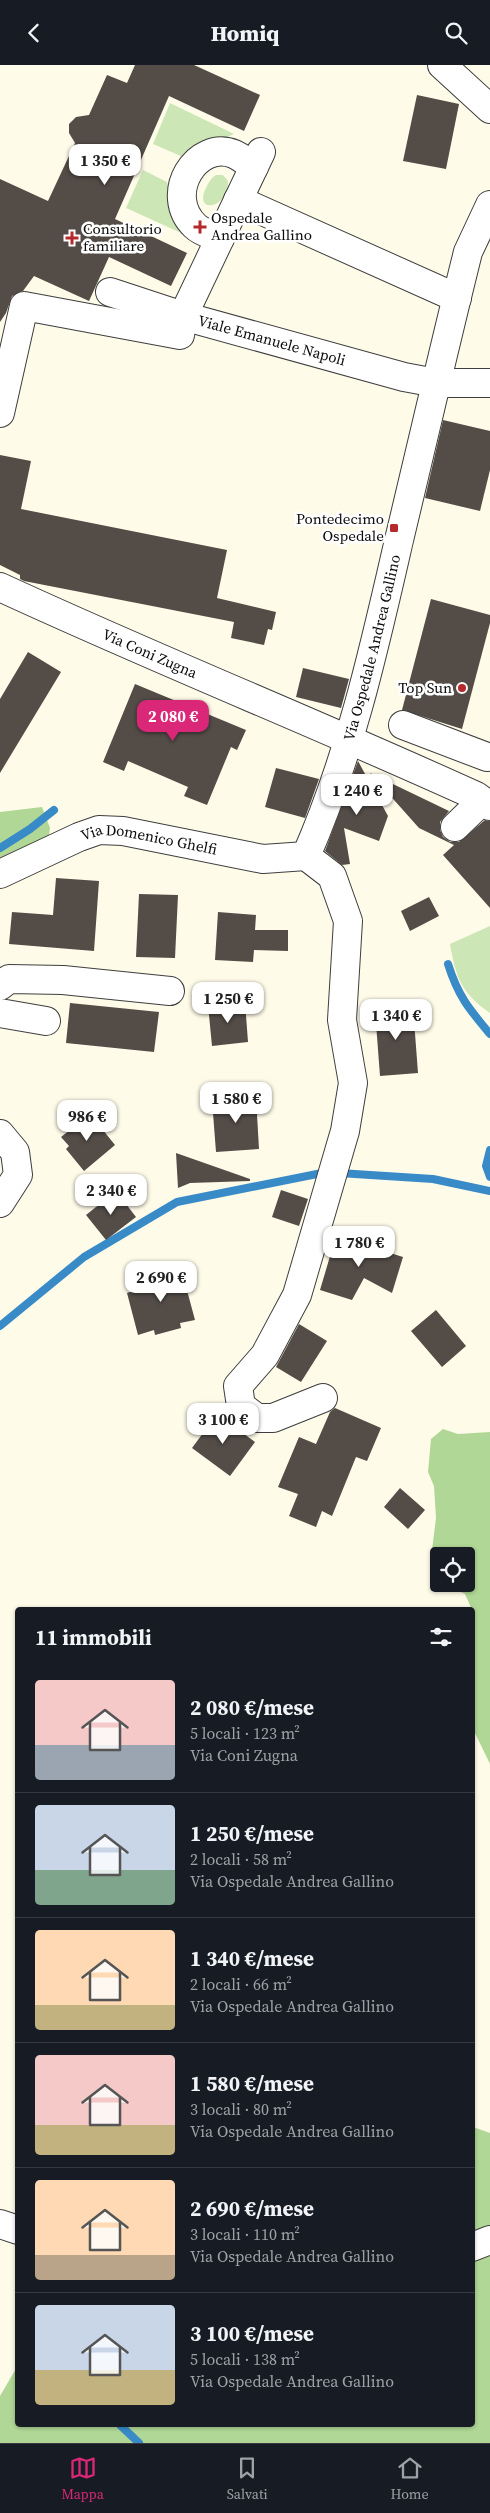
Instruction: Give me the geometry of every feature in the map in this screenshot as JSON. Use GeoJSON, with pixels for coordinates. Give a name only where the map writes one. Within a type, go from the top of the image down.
{"type":"FeatureCollection","features":[{"type":"Feature","properties":{"kind":"street"},"geometry":{"type":"LineString","coordinates":[[442,65],[490,109]]}},
{"type":"Feature","properties":{"kind":"street"},"geometry":{"type":"LineString","coordinates":[[0,413],[24,306],[180,335],[183,316],[220,239],[238,200],[258,159],[233,153],[215,153],[199,160],[186,173],[180,192],[184,212],[196,227],[220,239]]}},
{"type":"Feature","properties":{"kind":"street"},"geometry":{"type":"LineString","coordinates":[[238,200],[456,297]]}},
{"type":"Feature","properties":{"kind":"street","name":"Via Ospedale Andrea Gallino"},"geometry":{"type":"LineString","coordinates":[[306,856],[330,802],[351,739],[382,618],[456,297],[468,252],[490,205]]}},
{"type":"Feature","properties":{"kind":"street","name":"Viale Emanuele Napoli"},"geometry":{"type":"LineString","coordinates":[[110,292],[183,316],[404,377],[436,383]]}},
{"type":"Feature","properties":{"kind":"street"},"geometry":{"type":"LineString","coordinates":[[436,383],[490,383]]}},
{"type":"Feature","properties":{"kind":"street","name":"Via Coni Zugna"},"geometry":{"type":"LineString","coordinates":[[0,587],[133,649],[351,739],[483,801]]}},
{"type":"Feature","properties":{"kind":"street"},"geometry":{"type":"LineString","coordinates":[[403,725],[488,752],[483,801],[455,827]]}},
{"type":"Feature","properties":{"kind":"street","name":"Via Domenico Ghelfi"},"geometry":{"type":"LineString","coordinates":[[0,874],[79,837],[99,830],[123,831],[203,849],[263,859],[306,856]]}},
{"type":"Feature","properties":{"kind":"street"},"geometry":{"type":"LineString","coordinates":[[306,856],[332,876],[348,921],[342,1020],[353,1083],[345,1131],[297,1295],[264,1355],[238,1386],[241,1406],[257,1418],[273,1418],[324,1398]]}},
{"type":"Feature","properties":{"kind":"street"},"geometry":{"type":"LineString","coordinates":[[0,986],[9,979],[63,980],[170,991]]}},
{"type":"Feature","properties":{"kind":"street"},"geometry":{"type":"LineString","coordinates":[[0,1013],[46,1021]]}},
{"type":"Feature","properties":{"kind":"street"},"geometry":{"type":"LineString","coordinates":[[0,1134],[15,1152],[18,1175],[0,1203]]}},
{"type":"Feature","properties":{"kind":"street"},"geometry":{"type":"LineString","coordinates":[[0,2224],[15,2229]]}},
{"type":"Feature","properties":{"kind":"street"},"geometry":{"type":"LineString","coordinates":[[475,2246],[490,2240]]}},
{"type":"Feature","properties":{"kind":"green space"},"geometry":{"type":"Polygon","coordinates":[[[170,103],[234,134],[183,157],[153,144],[170,103]]]}},
{"type":"Feature","properties":{"kind":"green space"},"geometry":{"type":"Polygon","coordinates":[[[143,170],[167,182],[179,232],[126,208],[143,170]]]}},
{"type":"Feature","properties":{"kind":"green space"},"geometry":{"type":"Polygon","coordinates":[[[216,175],[223,175],[228,181],[227,191],[218,203],[207,205],[204,202],[203,196],[209,182],[216,175]]]}},
{"type":"Feature","properties":{"kind":"green space"},"geometry":{"type":"Polygon","coordinates":[[[42,807],[50,828],[49,835],[0,858],[0,812],[42,807]]]}},
{"type":"Feature","properties":{"kind":"green space"},"geometry":{"type":"Polygon","coordinates":[[[490,926],[490,1013],[472,999],[461,984],[450,944],[490,926]]]}},
{"type":"Feature","properties":{"kind":"green space"},"geometry":{"type":"Polygon","coordinates":[[[443,1429],[458,1434],[490,1432],[490,1764],[475,1733],[475,1607],[471,1607],[465,1594],[461,1592],[475,1592],[475,1547],[432,1547],[436,1518],[434,1486],[428,1472],[431,1439],[443,1429]]]}},
{"type":"Feature","properties":{"kind":"green space"},"geometry":{"type":"Polygon","coordinates":[[[475,2128],[490,2133],[490,2443],[0,2443],[0,2396],[15,2370],[15,2427],[475,2427],[475,2128]]]}},
{"type":"Feature","properties":{"kind":"building","name":"Ospedale Andrea Gallino"},"geometry":{"type":"Polygon","coordinates":[[[135,65],[194,65],[260,95],[244,131],[169,96],[115,219],[187,253],[171,286],[109,257],[89,301],[34,276],[23,291],[12,296],[6,313],[0,322],[0,179],[48,201],[75,143],[69,133],[69,124],[76,117],[89,115],[107,75],[127,83],[135,65]]]}},
{"type":"Feature","properties":{"kind":"building"},"geometry":{"type":"Polygon","coordinates":[[[417,95],[459,104],[446,169],[403,161],[417,95]]]}},
{"type":"Feature","properties":{"kind":"building"},"geometry":{"type":"Polygon","coordinates":[[[443,420],[490,431],[490,470],[480,511],[425,498],[443,420]]]}},
{"type":"Feature","properties":{"kind":"building"},"geometry":{"type":"Polygon","coordinates":[[[0,455],[31,461],[21,509],[227,550],[217,598],[276,612],[272,630],[268,629],[264,645],[231,638],[234,622],[24,581],[20,579],[20,575],[0,565],[0,455]]]}},
{"type":"Feature","properties":{"kind":"building"},"geometry":{"type":"Polygon","coordinates":[[[431,599],[490,615],[490,623],[462,729],[402,710],[431,599]]]}},
{"type":"Feature","properties":{"kind":"building"},"geometry":{"type":"Polygon","coordinates":[[[28,652],[61,672],[0,773],[0,699],[28,652]]]}},
{"type":"Feature","properties":{"kind":"building"},"geometry":{"type":"Polygon","coordinates":[[[303,668],[349,679],[341,708],[296,697],[303,668]]]}},
{"type":"Feature","properties":{"kind":"building"},"geometry":{"type":"Polygon","coordinates":[[[135,684],[246,730],[237,750],[231,747],[207,805],[184,796],[188,787],[128,761],[124,771],[103,762],[135,684]]]}},
{"type":"Feature","properties":{"kind":"building"},"geometry":{"type":"Polygon","coordinates":[[[358,761],[388,816],[379,841],[344,828],[350,864],[342,865],[325,851],[358,761]]]}},
{"type":"Feature","properties":{"kind":"building"},"geometry":{"type":"Polygon","coordinates":[[[276,768],[319,779],[305,818],[265,807],[276,768]]]}},
{"type":"Feature","properties":{"kind":"building"},"geometry":{"type":"Polygon","coordinates":[[[370,773],[449,811],[440,822],[440,830],[443,837],[450,842],[459,842],[485,820],[490,821],[490,908],[443,855],[454,845],[419,828],[370,773]]]}},
{"type":"Feature","properties":{"kind":"building"},"geometry":{"type":"Polygon","coordinates":[[[56,878],[99,881],[94,951],[9,944],[12,912],[53,915],[56,878]]]}},
{"type":"Feature","properties":{"kind":"building"},"geometry":{"type":"Polygon","coordinates":[[[139,894],[178,895],[175,958],[136,957],[139,894]]]}},
{"type":"Feature","properties":{"kind":"building"},"geometry":{"type":"Polygon","coordinates":[[[429,897],[439,916],[410,931],[401,911],[429,897]]]}},
{"type":"Feature","properties":{"kind":"building"},"geometry":{"type":"Polygon","coordinates":[[[218,912],[256,915],[255,930],[288,930],[288,951],[254,950],[253,962],[215,960],[218,912]]]}},
{"type":"Feature","properties":{"kind":"building"},"geometry":{"type":"Polygon","coordinates":[[[245,1002],[248,1042],[212,1046],[208,1005],[245,1002]]]}},
{"type":"Feature","properties":{"kind":"building"},"geometry":{"type":"Polygon","coordinates":[[[70,1003],[159,1012],[154,1052],[66,1043],[70,1003]]]}},
{"type":"Feature","properties":{"kind":"building"},"geometry":{"type":"Polygon","coordinates":[[[413,1007],[418,1073],[380,1076],[375,1010],[413,1007]]]}},
{"type":"Feature","properties":{"kind":"building"},"geometry":{"type":"Polygon","coordinates":[[[256,1097],[259,1149],[216,1152],[212,1100],[256,1097]]]}},
{"type":"Feature","properties":{"kind":"building"},"geometry":{"type":"Polygon","coordinates":[[[90,1114],[115,1145],[84,1171],[66,1149],[69,1146],[61,1137],[90,1114]]]}},
{"type":"Feature","properties":{"kind":"building"},"geometry":{"type":"Polygon","coordinates":[[[176,1153],[250,1179],[250,1181],[190,1183],[178,1188],[176,1153]]]}},
{"type":"Feature","properties":{"kind":"building"},"geometry":{"type":"Polygon","coordinates":[[[281,1190],[308,1199],[299,1226],[272,1217],[281,1190]]]}},
{"type":"Feature","properties":{"kind":"building"},"geometry":{"type":"Polygon","coordinates":[[[116,1191],[136,1217],[106,1240],[86,1215],[116,1191]]]}},
{"type":"Feature","properties":{"kind":"building"},"geometry":{"type":"Polygon","coordinates":[[[336,1236],[403,1257],[392,1293],[364,1278],[352,1300],[320,1290],[336,1236]]]}},
{"type":"Feature","properties":{"kind":"building"},"geometry":{"type":"Polygon","coordinates":[[[181,1268],[195,1320],[180,1323],[181,1328],[155,1335],[154,1330],[138,1335],[127,1293],[136,1290],[133,1282],[181,1268]]]}},
{"type":"Feature","properties":{"kind":"building"},"geometry":{"type":"Polygon","coordinates":[[[436,1310],[466,1346],[442,1367],[411,1331],[436,1310]]]}},
{"type":"Feature","properties":{"kind":"building"},"geometry":{"type":"Polygon","coordinates":[[[299,1324],[327,1341],[301,1382],[276,1367],[299,1324]]]}},
{"type":"Feature","properties":{"kind":"building"},"geometry":{"type":"Polygon","coordinates":[[[335,1408],[381,1428],[367,1461],[356,1457],[332,1516],[322,1511],[316,1527],[289,1516],[298,1494],[278,1487],[299,1437],[316,1444],[330,1412],[335,1408]]]}},
{"type":"Feature","properties":{"kind":"building"},"geometry":{"type":"Polygon","coordinates":[[[217,1414],[255,1442],[230,1476],[192,1448],[217,1414]]]}},
{"type":"Feature","properties":{"kind":"building"},"geometry":{"type":"Polygon","coordinates":[[[400,1488],[425,1510],[408,1529],[384,1507],[400,1488]]]}},
{"type":"Feature","properties":{"kind":"waterway"},"geometry":{"type":"LineString","coordinates":[[0,848],[30,829],[54,810]]}},
{"type":"Feature","properties":{"kind":"waterway"},"geometry":{"type":"LineString","coordinates":[[448,964],[465,1002],[490,1034]]}},
{"type":"Feature","properties":{"kind":"waterway"},"geometry":{"type":"LineString","coordinates":[[490,1150],[486,1166],[490,1177]]}},
{"type":"Feature","properties":{"kind":"waterway"},"geometry":{"type":"LineString","coordinates":[[0,1326],[84,1257],[177,1202],[327,1172]]}},
{"type":"Feature","properties":{"kind":"waterway"},"geometry":{"type":"LineString","coordinates":[[339,1173],[433,1179],[490,1191]]}},
{"type":"Feature","properties":{"kind":"waterway"},"geometry":{"type":"LineString","coordinates":[[122,2427],[139,2443]]}},
{"type":"Feature","properties":{"kind":"place","name":"Ospedale Andrea Gallino"},"geometry":{"type":"Point","coordinates":[200,227]}},
{"type":"Feature","properties":{"kind":"place","name":"Consultorio familiare"},"geometry":{"type":"Point","coordinates":[72,238]}},
{"type":"Feature","properties":{"kind":"place","name":"Pontedecimo Ospedale"},"geometry":{"type":"Point","coordinates":[394,528]}},
{"type":"Feature","properties":{"kind":"place","name":"Top Sun"},"geometry":{"type":"Point","coordinates":[462,688]}}]}
